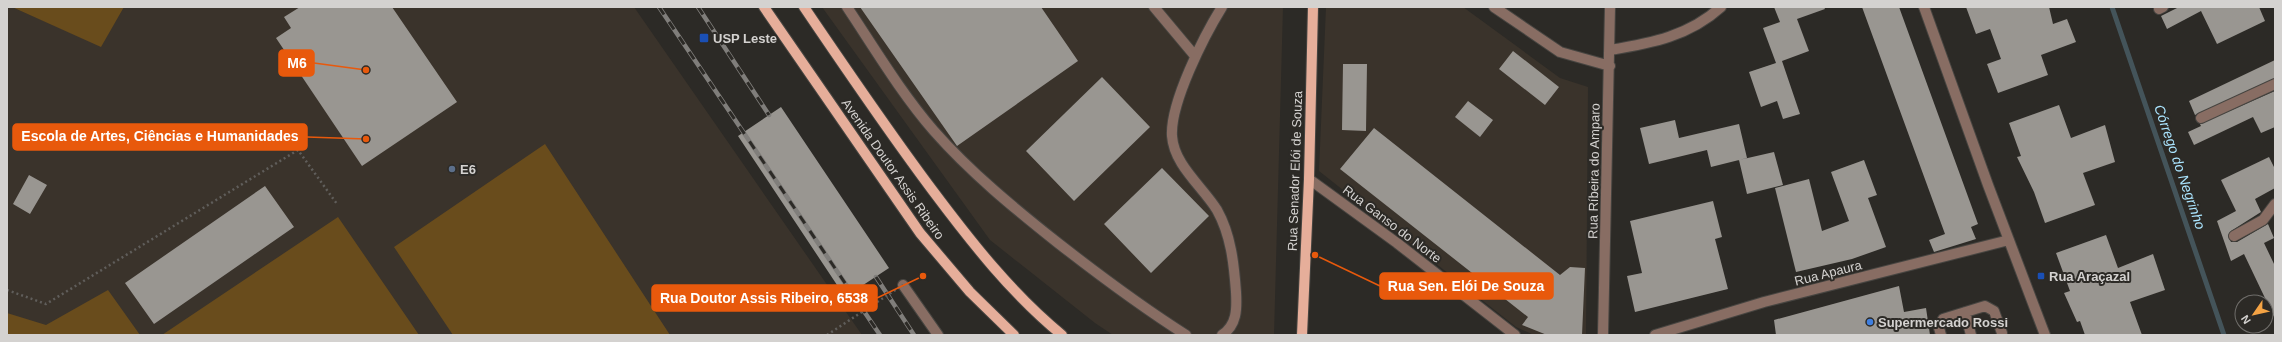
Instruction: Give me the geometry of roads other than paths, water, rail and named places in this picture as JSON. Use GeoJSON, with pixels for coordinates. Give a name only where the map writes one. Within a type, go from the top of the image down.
{"type":"FeatureCollection","features":[{"type":"Feature","properties":{"kind":"main road","name":"Avenida Doutor Assis Ribeiro"},"geometry":{"type":"LineString","coordinates":[[764,7],[920,233],[970,292],[1014,335]]}},
{"type":"Feature","properties":{"kind":"main road","name":"Avenida Doutor Assis Ribeiro"},"geometry":{"type":"LineString","coordinates":[[804,7],[895,140],[968,238],[1004,280],[1062,335]]}},
{"type":"Feature","properties":{"kind":"main road","name":"Rua Senador Elói de Souza"},"geometry":{"type":"LineString","coordinates":[[1302,335],[1309,179],[1313,7]]}},
{"type":"Feature","properties":{"kind":"street"},"geometry":{"type":"LineString","coordinates":[[847,7],[911,101],[966,165],[1006,202],[1089,267],[1148,311],[1186,335]]}},
{"type":"Feature","properties":{"kind":"street"},"geometry":{"type":"LineString","coordinates":[[1154,7],[1195,56]]}},
{"type":"Feature","properties":{"kind":"street"},"geometry":{"type":"LineString","coordinates":[[1222,7],[1210,25],[1195,56],[1173,119],[1172,136],[1175,150],[1182,164],[1213,204],[1229,237],[1237,306],[1235,320],[1229,330],[1222,335]]}},
{"type":"Feature","properties":{"kind":"street"},"geometry":{"type":"LineString","coordinates":[[1494,7],[1560,52],[1574,58],[1610,66]]}},
{"type":"Feature","properties":{"kind":"street","name":"Rua Ríbeira do Amparo"},"geometry":{"type":"LineString","coordinates":[[1603,335],[1610,66],[1610,7]]}},
{"type":"Feature","properties":{"kind":"street"},"geometry":{"type":"LineString","coordinates":[[1610,50],[1658,42],[1684,33],[1708,19],[1721,7]]}},
{"type":"Feature","properties":{"kind":"street"},"geometry":{"type":"LineString","coordinates":[[1924,7],[2045,335]]}},
{"type":"Feature","properties":{"kind":"street"},"geometry":{"type":"LineString","coordinates":[[2201,118],[2275,84]]}},
{"type":"Feature","properties":{"kind":"street","name":"Rua Ganso do Norte"},"geometry":{"type":"LineString","coordinates":[[1309,179],[1390,238],[1515,335]]}},
{"type":"Feature","properties":{"kind":"street"},"geometry":{"type":"LineString","coordinates":[[2234,236],[2263,220],[2275,204]]}},
{"type":"Feature","properties":{"kind":"street","name":"Rua Apaura"},"geometry":{"type":"LineString","coordinates":[[1655,335],[1764,302],[2009,240]]}},
{"type":"Feature","properties":{"kind":"street"},"geometry":{"type":"LineString","coordinates":[[903,285],[938,335]]}},
{"type":"Feature","properties":{"kind":"street"},"geometry":{"type":"LineString","coordinates":[[1941,335],[1939,328],[1943,319],[1985,306],[1994,311],[2002,333]]}},
{"type":"Feature","properties":{"kind":"street"},"geometry":{"type":"LineString","coordinates":[[1965,312],[1971,335]]}},
{"type":"Feature","properties":{"kind":"waterway","name":"Córrego do Negrinho"},"geometry":{"type":"LineString","coordinates":[[2112,7],[2224,335]]}},
{"type":"Feature","properties":{"kind":"railway"},"geometry":{"type":"LineString","coordinates":[[659,7],[880,335]]}},
{"type":"Feature","properties":{"kind":"railway"},"geometry":{"type":"LineString","coordinates":[[698,7],[769,115]]}},
{"type":"Feature","properties":{"kind":"railway"},"geometry":{"type":"LineString","coordinates":[[876,277],[914,335]]}},
{"type":"Feature","properties":{"kind":"place","name":"USP Leste"},"geometry":{"type":"Point","coordinates":[704,38]}},
{"type":"Feature","properties":{"kind":"place","name":"M6"},"geometry":{"type":"Point","coordinates":[366,70]}},
{"type":"Feature","properties":{"kind":"place","name":"Escola de Artes, Ciências e Humanidades"},"geometry":{"type":"Point","coordinates":[366,139]}},
{"type":"Feature","properties":{"kind":"place","name":"E6"},"geometry":{"type":"Point","coordinates":[452,169]}},
{"type":"Feature","properties":{"kind":"place","name":"Rua Sen. Elói De Souza"},"geometry":{"type":"Point","coordinates":[1315,255]}},
{"type":"Feature","properties":{"kind":"place","name":"Rua Doutor Assis Ribeiro, 6538"},"geometry":{"type":"Point","coordinates":[923,276]}},
{"type":"Feature","properties":{"kind":"place","name":"Rua Araçazal"},"geometry":{"type":"Point","coordinates":[2041,276]}},
{"type":"Feature","properties":{"kind":"place","name":"Supermercado Rossi"},"geometry":{"type":"Point","coordinates":[1870,322]}}]}
